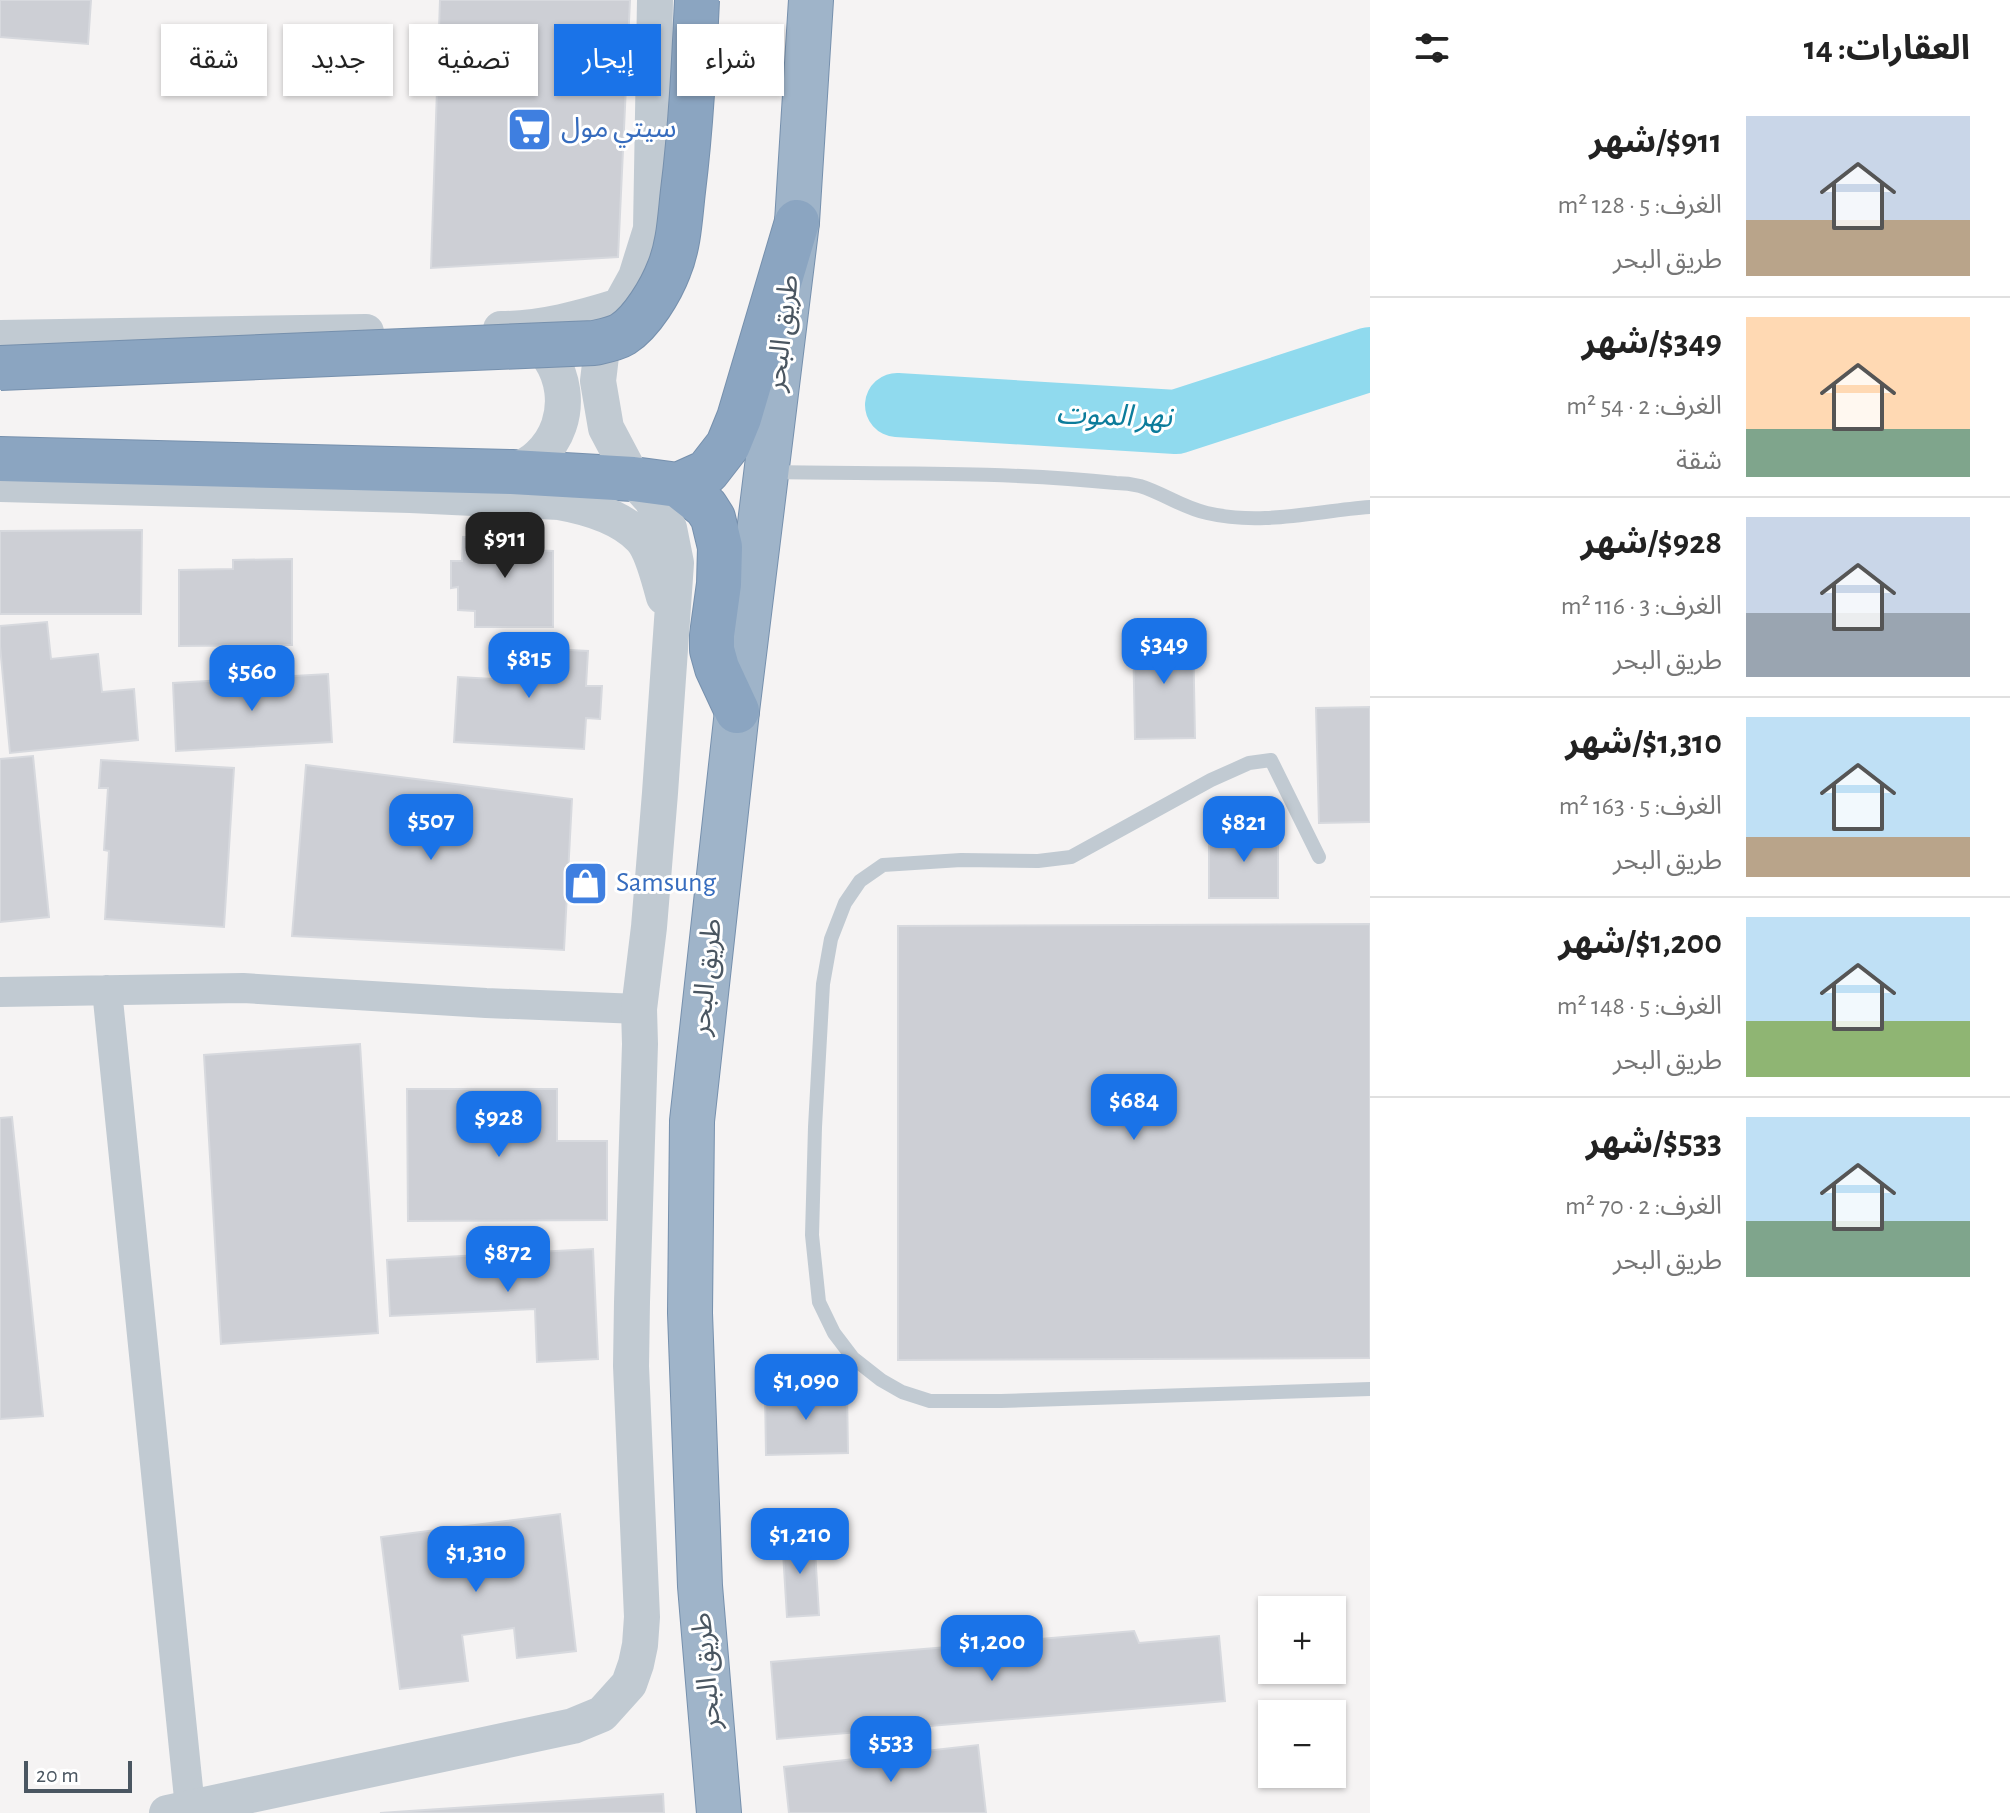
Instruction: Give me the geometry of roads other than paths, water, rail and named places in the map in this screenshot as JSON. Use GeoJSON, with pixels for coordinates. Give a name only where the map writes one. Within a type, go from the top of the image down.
{"type":"FeatureCollection","features":[{"type":"Feature","properties":{"kind":"highway"},"geometry":{"type":"LineString","coordinates":[[0,368],[594,343],[622,335],[661,287],[675,249],[694,81],[697,0]]}},
{"type":"Feature","properties":{"kind":"highway","name":"طريق البحر"},"geometry":{"type":"LineString","coordinates":[[719,1813],[699,1556],[690,1313],[692,1121],[737,711],[797,222],[811,0]]}},
{"type":"Feature","properties":{"kind":"highway"},"geometry":{"type":"LineString","coordinates":[[678,485],[707,472],[728,445],[739,418],[797,222]]}},
{"type":"Feature","properties":{"kind":"highway"},"geometry":{"type":"LineString","coordinates":[[0,459],[512,472],[633,479],[678,485],[706,507],[713,518],[720,547],[712,650],[737,711]]}},
{"type":"Feature","properties":{"kind":"street"},"geometry":{"type":"LineString","coordinates":[[107,990],[179,1810],[573,1726],[602,1714],[629,1684],[636,1664],[642,1617],[631,1366],[640,1073],[639,1009],[650,912],[676,563],[669,528],[651,499],[633,479],[606,428],[598,381],[603,339],[636,277],[651,229],[655,0]]}},
{"type":"Feature","properties":{"kind":"street"},"geometry":{"type":"LineString","coordinates":[[0,338],[515,329],[589,316],[620,306]]}},
{"type":"Feature","properties":{"kind":"street"},"geometry":{"type":"LineString","coordinates":[[512,472],[527,466],[549,445],[562,417],[564,401],[563,387],[551,358],[529,336],[515,329]]}},
{"type":"Feature","properties":{"kind":"street"},"geometry":{"type":"LineString","coordinates":[[0,484],[410,495],[559,502],[583,506],[621,523],[642,539],[654,563],[672,624]]}},
{"type":"Feature","properties":{"kind":"street"},"geometry":{"type":"LineString","coordinates":[[0,992],[243,988],[639,1009]]}},
{"type":"Feature","properties":{"kind":"lane"},"geometry":{"type":"LineString","coordinates":[[766,472],[1027,476],[1117,483],[1139,486],[1189,508],[1251,519],[1370,507]]}},
{"type":"Feature","properties":{"kind":"lane"},"geometry":{"type":"LineString","coordinates":[[1319,857],[1271,760],[1249,763],[1211,780],[1071,857],[1038,861],[961,860],[883,865],[860,881],[845,903],[831,939],[823,984],[812,1235],[819,1302],[834,1333],[853,1358],[881,1380],[902,1392],[930,1401],[1370,1389]]}},
{"type":"Feature","properties":{"kind":"waterway","name":"نهر الموت"},"geometry":{"type":"LineString","coordinates":[[897,405],[1176,422],[1370,359]]}},
{"type":"Feature","properties":{"kind":"place","name":"سيتي مول"},"geometry":{"type":"Point","coordinates":[530,129]}},
{"type":"Feature","properties":{"kind":"place","name":"Samsung"},"geometry":{"type":"Point","coordinates":[585,883]}}]}
